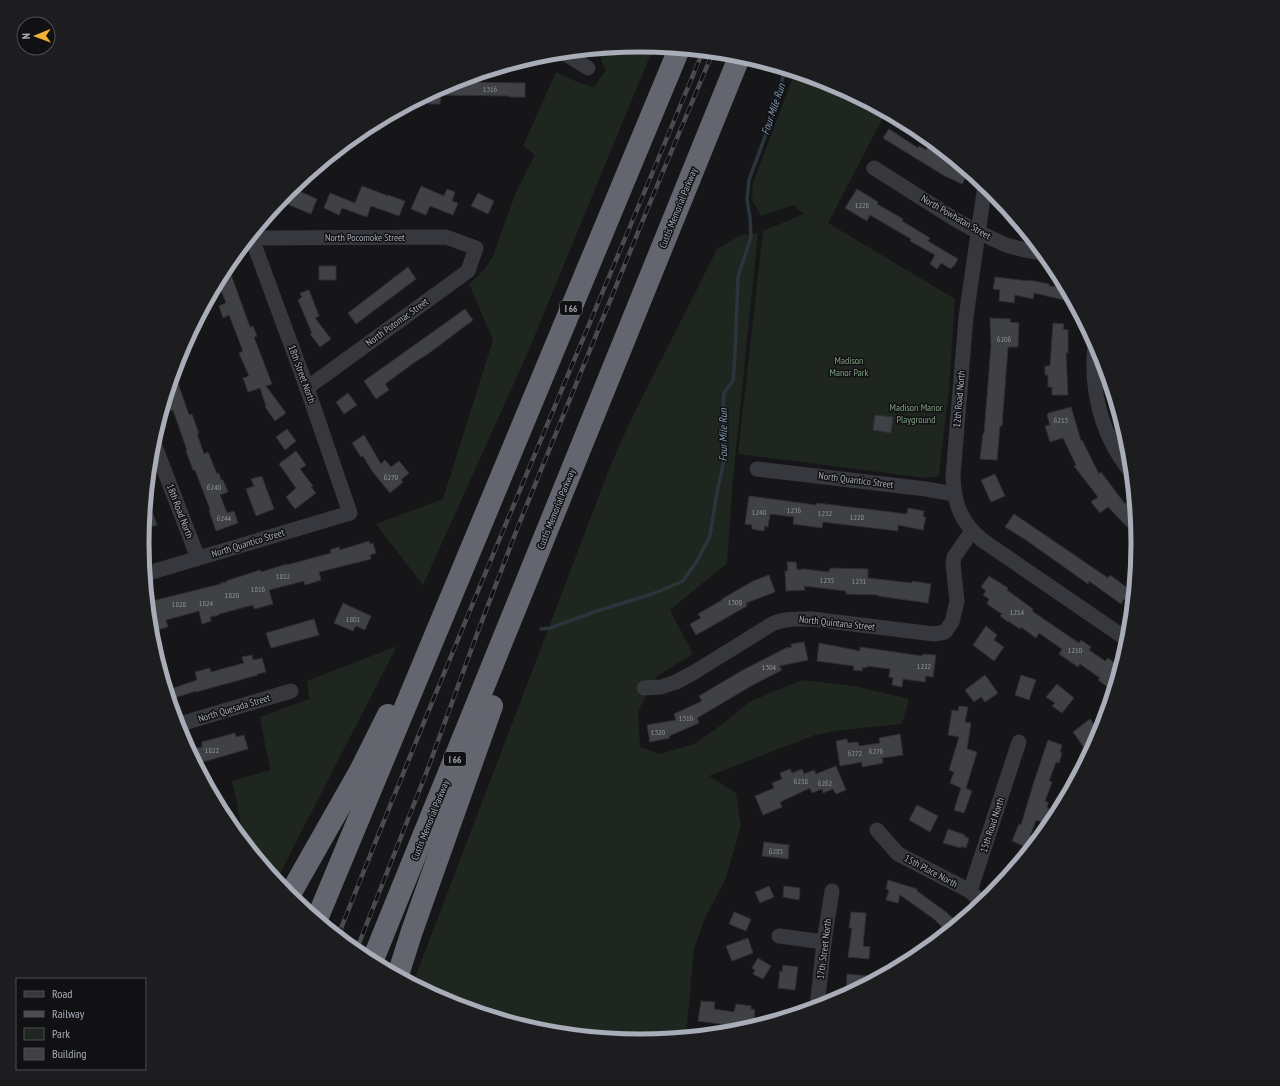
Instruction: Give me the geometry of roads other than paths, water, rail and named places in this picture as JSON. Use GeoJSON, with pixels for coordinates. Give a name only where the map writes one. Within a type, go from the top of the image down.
{"type":"FeatureCollection","features":[{"type":"Feature","properties":{"kind":"highway","name":"I 66"},"geometry":{"type":"LineString","coordinates":[[319,914],[677,53]]}},
{"type":"Feature","properties":{"kind":"highway","name":"Custis Memorial Parkway"},"geometry":{"type":"LineString","coordinates":[[375,956],[738,61]]}},
{"type":"Feature","properties":{"kind":"highway"},"geometry":{"type":"LineString","coordinates":[[400,971],[408,942],[514,647],[537,556]]}},
{"type":"Feature","properties":{"kind":"highway"},"geometry":{"type":"LineString","coordinates":[[293,890],[366,758],[405,679],[428,626],[464,567]]}},
{"type":"Feature","properties":{"kind":"street"},"geometry":{"type":"LineString","coordinates":[[570,57],[588,68]]}},
{"type":"Feature","properties":{"kind":"street","name":"North Powhatan Street"},"geometry":{"type":"LineString","coordinates":[[874,168],[978,232],[1006,244],[1035,252]]}},
{"type":"Feature","properties":{"kind":"street","name":"12th Road North"},"geometry":{"type":"LineString","coordinates":[[972,531],[960,514],[953,485],[966,317],[984,193]]}},
{"type":"Feature","properties":{"kind":"street","name":"North Pocomoke Street"},"geometry":{"type":"LineString","coordinates":[[256,237],[446,237],[476,248]]}},
{"type":"Feature","properties":{"kind":"street","name":"18th Street North"},"geometry":{"type":"LineString","coordinates":[[252,241],[307,388],[350,512]]}},
{"type":"Feature","properties":{"kind":"street","name":"North Potomac Street"},"geometry":{"type":"LineString","coordinates":[[307,388],[468,271],[476,248]]}},
{"type":"Feature","properties":{"kind":"street"},"geometry":{"type":"LineString","coordinates":[[1095,357],[1094,376],[1098,407],[1107,434],[1125,463]]}},
{"type":"Feature","properties":{"kind":"street","name":"18th Road North"},"geometry":{"type":"LineString","coordinates":[[157,452],[198,558]]}},
{"type":"Feature","properties":{"kind":"street","name":"North Quantico Street"},"geometry":{"type":"LineString","coordinates":[[757,469],[926,488],[954,494]]}},
{"type":"Feature","properties":{"kind":"street","name":"North Quantico Street"},"geometry":{"type":"LineString","coordinates":[[150,573],[350,512]]}},
{"type":"Feature","properties":{"kind":"street"},"geometry":{"type":"LineString","coordinates":[[972,531],[989,545],[1122,636]]}},
{"type":"Feature","properties":{"kind":"street","name":"North Quintana Street"},"geometry":{"type":"LineString","coordinates":[[644,688],[661,687],[676,682],[770,625],[795,618],[936,634],[943,632],[950,625],[954,617],[957,604],[955,553],[972,531]]}},
{"type":"Feature","properties":{"kind":"street","name":"North Quesada Street"},"geometry":{"type":"LineString","coordinates":[[183,723],[291,691]]}},
{"type":"Feature","properties":{"kind":"street","name":"15th Road North"},"geometry":{"type":"LineString","coordinates":[[970,891],[1019,742]]}},
{"type":"Feature","properties":{"kind":"street","name":"15th Place North"},"geometry":{"type":"LineString","coordinates":[[877,830],[898,854],[970,891]]}},
{"type":"Feature","properties":{"kind":"street","name":"17th Street North"},"geometry":{"type":"LineString","coordinates":[[818,1001],[824,942],[832,890]]}},
{"type":"Feature","properties":{"kind":"street"},"geometry":{"type":"LineString","coordinates":[[970,891],[978,899]]}},
{"type":"Feature","properties":{"kind":"street"},"geometry":{"type":"LineString","coordinates":[[779,936],[824,942]]}},
{"type":"Feature","properties":{"kind":"waterway","name":"Four Mile Run"},"geometry":{"type":"LineString","coordinates":[[541,629],[550,628],[597,611],[655,593],[683,581],[697,561],[710,536],[725,455],[723,407],[724,393],[733,381],[738,277],[751,237],[747,199],[749,180],[774,112],[784,74]]}},
{"type":"Feature","properties":{"kind":"railway"},"geometry":{"type":"LineString","coordinates":[[340,932],[473,604],[701,56]]}},
{"type":"Feature","properties":{"kind":"railway"},"geometry":{"type":"LineString","coordinates":[[358,945],[427,771],[519,524],[711,57]]}},
{"type":"Feature","properties":{"kind":"park label","name":"Madison Manor Park"},"geometry":{"type":"Point","coordinates":[849,366]}},
{"type":"Feature","properties":{"kind":"park label","name":"Madison Manor Playground"},"geometry":{"type":"Point","coordinates":[916,412]}}]}
